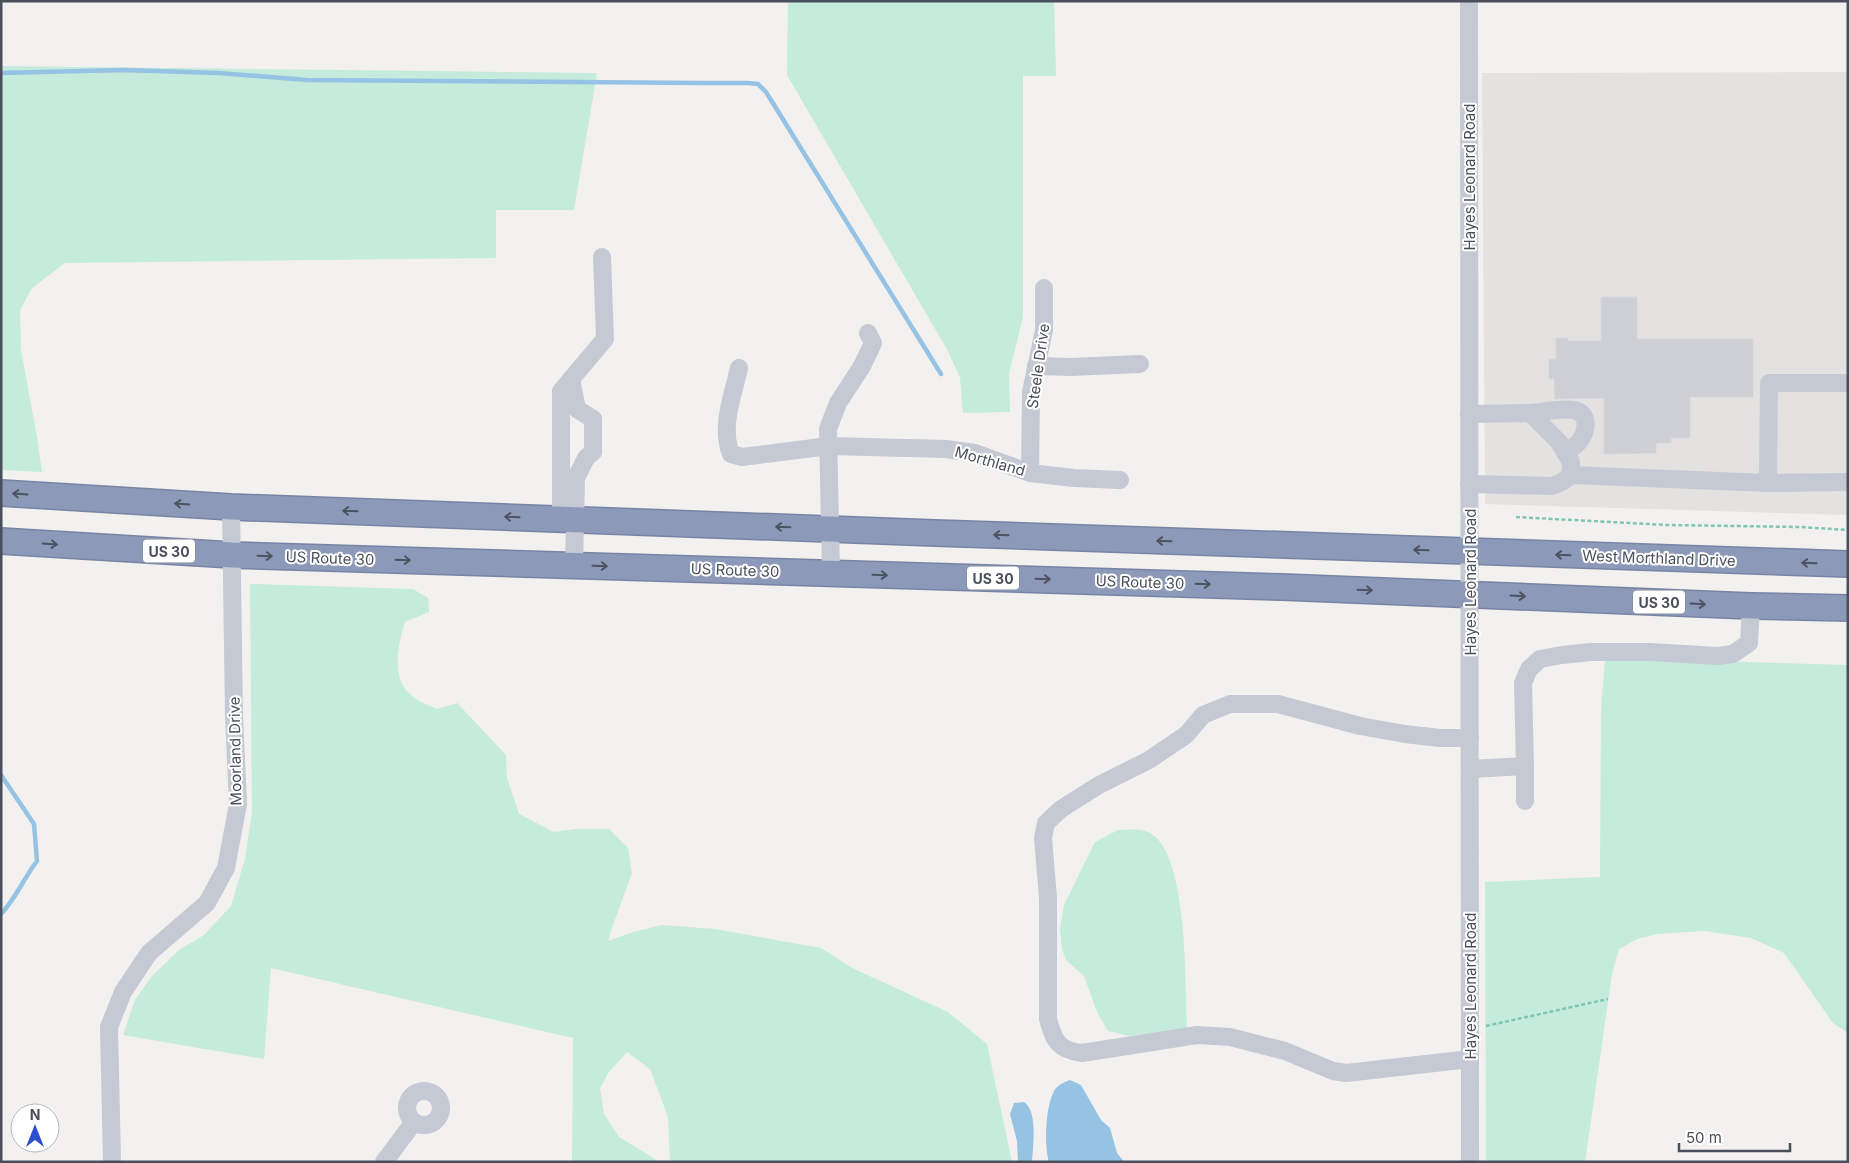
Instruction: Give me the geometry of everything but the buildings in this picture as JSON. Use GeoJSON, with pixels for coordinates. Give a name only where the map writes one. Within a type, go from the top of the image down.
{"type":"FeatureCollection","features":[{"type":"Feature","properties":{"kind":"highway"},"geometry":{"type":"LineString","coordinates":[[1,493],[231,507]]}},
{"type":"Feature","properties":{"kind":"highway","name":"West Morthland Drive"},"geometry":{"type":"LineString","coordinates":[[231,507],[1848,564]]}},
{"type":"Feature","properties":{"kind":"highway","name":"US Route 30"},"geometry":{"type":"LineString","coordinates":[[1,541],[232,555],[1469,594]]}},
{"type":"Feature","properties":{"kind":"highway","name":"US 30"},"geometry":{"type":"LineString","coordinates":[[1469,594],[1751,606],[1848,608]]}},
{"type":"Feature","properties":{"kind":"street","name":"Hayes Leonard Road"},"geometry":{"type":"LineString","coordinates":[[1469,1],[1470,1162]]}},
{"type":"Feature","properties":{"kind":"street"},"geometry":{"type":"LineString","coordinates":[[574,565],[568,519],[561,392],[605,339],[602,257]]}},
{"type":"Feature","properties":{"kind":"street","name":"Steele Drive"},"geometry":{"type":"LineString","coordinates":[[1030,473],[1031,392],[1043,344],[1044,288]]}},
{"type":"Feature","properties":{"kind":"street"},"geometry":{"type":"LineString","coordinates":[[831,573],[828,429],[838,403],[862,366],[873,343],[868,333]]}},
{"type":"Feature","properties":{"kind":"street"},"geometry":{"type":"LineString","coordinates":[[1036,366],[1071,368],[1140,364]]}},
{"type":"Feature","properties":{"kind":"street","name":"Morthland"},"geometry":{"type":"LineString","coordinates":[[739,368],[725,429],[726,442],[731,454],[742,456],[829,446],[946,449],[975,453],[1030,473],[1074,478],[1120,480]]}},
{"type":"Feature","properties":{"kind":"street"},"geometry":{"type":"LineString","coordinates":[[568,519],[576,478],[586,458],[593,452],[593,419],[577,408],[572,379]]}},
{"type":"Feature","properties":{"kind":"street"},"geometry":{"type":"LineString","coordinates":[[1768,483],[1769,382],[1848,383]]}},
{"type":"Feature","properties":{"kind":"street"},"geometry":{"type":"LineString","coordinates":[[1469,414],[1575,410],[1583,414],[1586,419],[1584,434],[1578,443],[1565,453]]}},
{"type":"Feature","properties":{"kind":"street"},"geometry":{"type":"LineString","coordinates":[[1530,413],[1559,442],[1571,462],[1571,475]]}},
{"type":"Feature","properties":{"kind":"street"},"geometry":{"type":"LineString","coordinates":[[1469,484],[1552,486],[1562,482],[1571,475],[1768,483],[1848,482]]}},
{"type":"Feature","properties":{"kind":"street","name":"Moorland Drive"},"geometry":{"type":"LineString","coordinates":[[112,1162],[109,1027],[123,992],[148,953],[207,903],[226,868],[238,804],[231,507]]}},
{"type":"Feature","properties":{"kind":"street"},"geometry":{"type":"LineString","coordinates":[[1525,801],[1523,683],[1529,669],[1540,659],[1591,652],[1650,652],[1718,656],[1733,654],[1750,644],[1751,606]]}},
{"type":"Feature","properties":{"kind":"street"},"geometry":{"type":"LineString","coordinates":[[1470,738],[1440,738],[1405,734],[1360,726],[1278,704],[1230,704],[1203,715],[1186,734],[1149,760],[1099,785],[1061,809],[1046,823],[1043,838],[1048,898],[1048,1020],[1052,1034],[1060,1046],[1067,1051],[1082,1053],[1197,1035],[1230,1037],[1285,1051],[1334,1071],[1346,1073],[1470,1059]]}},
{"type":"Feature","properties":{"kind":"street"},"geometry":{"type":"LineString","coordinates":[[1470,769],[1525,766]]}},
{"type":"Feature","properties":{"kind":"street"},"geometry":{"type":"LineString","coordinates":[[384,1162],[414,1122]]}},
{"type":"Feature","properties":{"kind":"path"},"geometry":{"type":"LineString","coordinates":[[1516,518],[1667,525],[1800,527],[1848,530]]}},
{"type":"Feature","properties":{"kind":"path"},"geometry":{"type":"LineString","coordinates":[[1470,1030],[1608,999]]}},
{"type":"Feature","properties":{"kind":"shaded area"},"geometry":{"type":"Polygon","coordinates":[[[1848,72],[1848,515],[1485,504],[1482,73],[1848,72]]]}},
{"type":"Feature","properties":{"kind":"green space"},"geometry":{"type":"Polygon","coordinates":[[[788,1],[1054,1],[1056,76],[1023,76],[1023,317],[1009,374],[1010,412],[963,413],[960,378],[948,351],[787,75],[788,1]]]}},
{"type":"Feature","properties":{"kind":"green space"},"geometry":{"type":"Polygon","coordinates":[[[1,66],[597,73],[574,210],[496,210],[496,258],[65,263],[32,288],[20,310],[21,350],[42,472],[1,470],[1,66]]]}},
{"type":"Feature","properties":{"kind":"green space"},"geometry":{"type":"Polygon","coordinates":[[[250,584],[413,589],[428,598],[429,612],[405,622],[402,631],[398,651],[398,671],[405,689],[421,702],[437,709],[457,703],[506,755],[507,778],[519,814],[554,832],[576,829],[609,829],[628,848],[632,873],[608,941],[661,925],[715,929],[821,948],[852,968],[948,1012],[987,1044],[1012,1162],[670,1162],[668,1117],[650,1069],[627,1052],[609,1072],[600,1088],[604,1114],[619,1137],[660,1162],[572,1162],[573,1038],[271,968],[264,1059],[123,1035],[135,1000],[151,977],[179,950],[204,935],[231,906],[245,859],[252,812],[250,584]]]}},
{"type":"Feature","properties":{"kind":"green space"},"geometry":{"type":"Polygon","coordinates":[[[1605,658],[1848,665],[1848,1033],[1833,1023],[1784,953],[1751,938],[1704,931],[1657,934],[1637,939],[1619,949],[1612,974],[1585,1162],[1486,1162],[1485,882],[1600,877],[1601,710],[1605,658]]]}},
{"type":"Feature","properties":{"kind":"green space"},"geometry":{"type":"Polygon","coordinates":[[[1118,830],[1148,832],[1161,844],[1171,864],[1178,891],[1182,921],[1185,953],[1187,1028],[1129,1036],[1108,1031],[1097,1012],[1084,976],[1066,960],[1062,949],[1060,929],[1064,905],[1095,842],[1118,830]]]}},
{"type":"Feature","properties":{"kind":"water"},"geometry":{"type":"Polygon","coordinates":[[[1070,1080],[1081,1085],[1101,1120],[1110,1128],[1117,1153],[1124,1162],[1049,1162],[1046,1124],[1052,1095],[1056,1088],[1070,1080]]]}},
{"type":"Feature","properties":{"kind":"water"},"geometry":{"type":"Polygon","coordinates":[[[1024,1102],[1031,1113],[1033,1121],[1032,1162],[1018,1162],[1017,1141],[1010,1114],[1014,1103],[1024,1102]]]}},
{"type":"Feature","properties":{"kind":"waterway"},"geometry":{"type":"LineString","coordinates":[[1,73],[123,70],[218,73],[307,80],[758,84],[766,92],[941,374]]}},
{"type":"Feature","properties":{"kind":"waterway"},"geometry":{"type":"LineString","coordinates":[[1,775],[34,824],[37,861],[1,914]]}}]}
